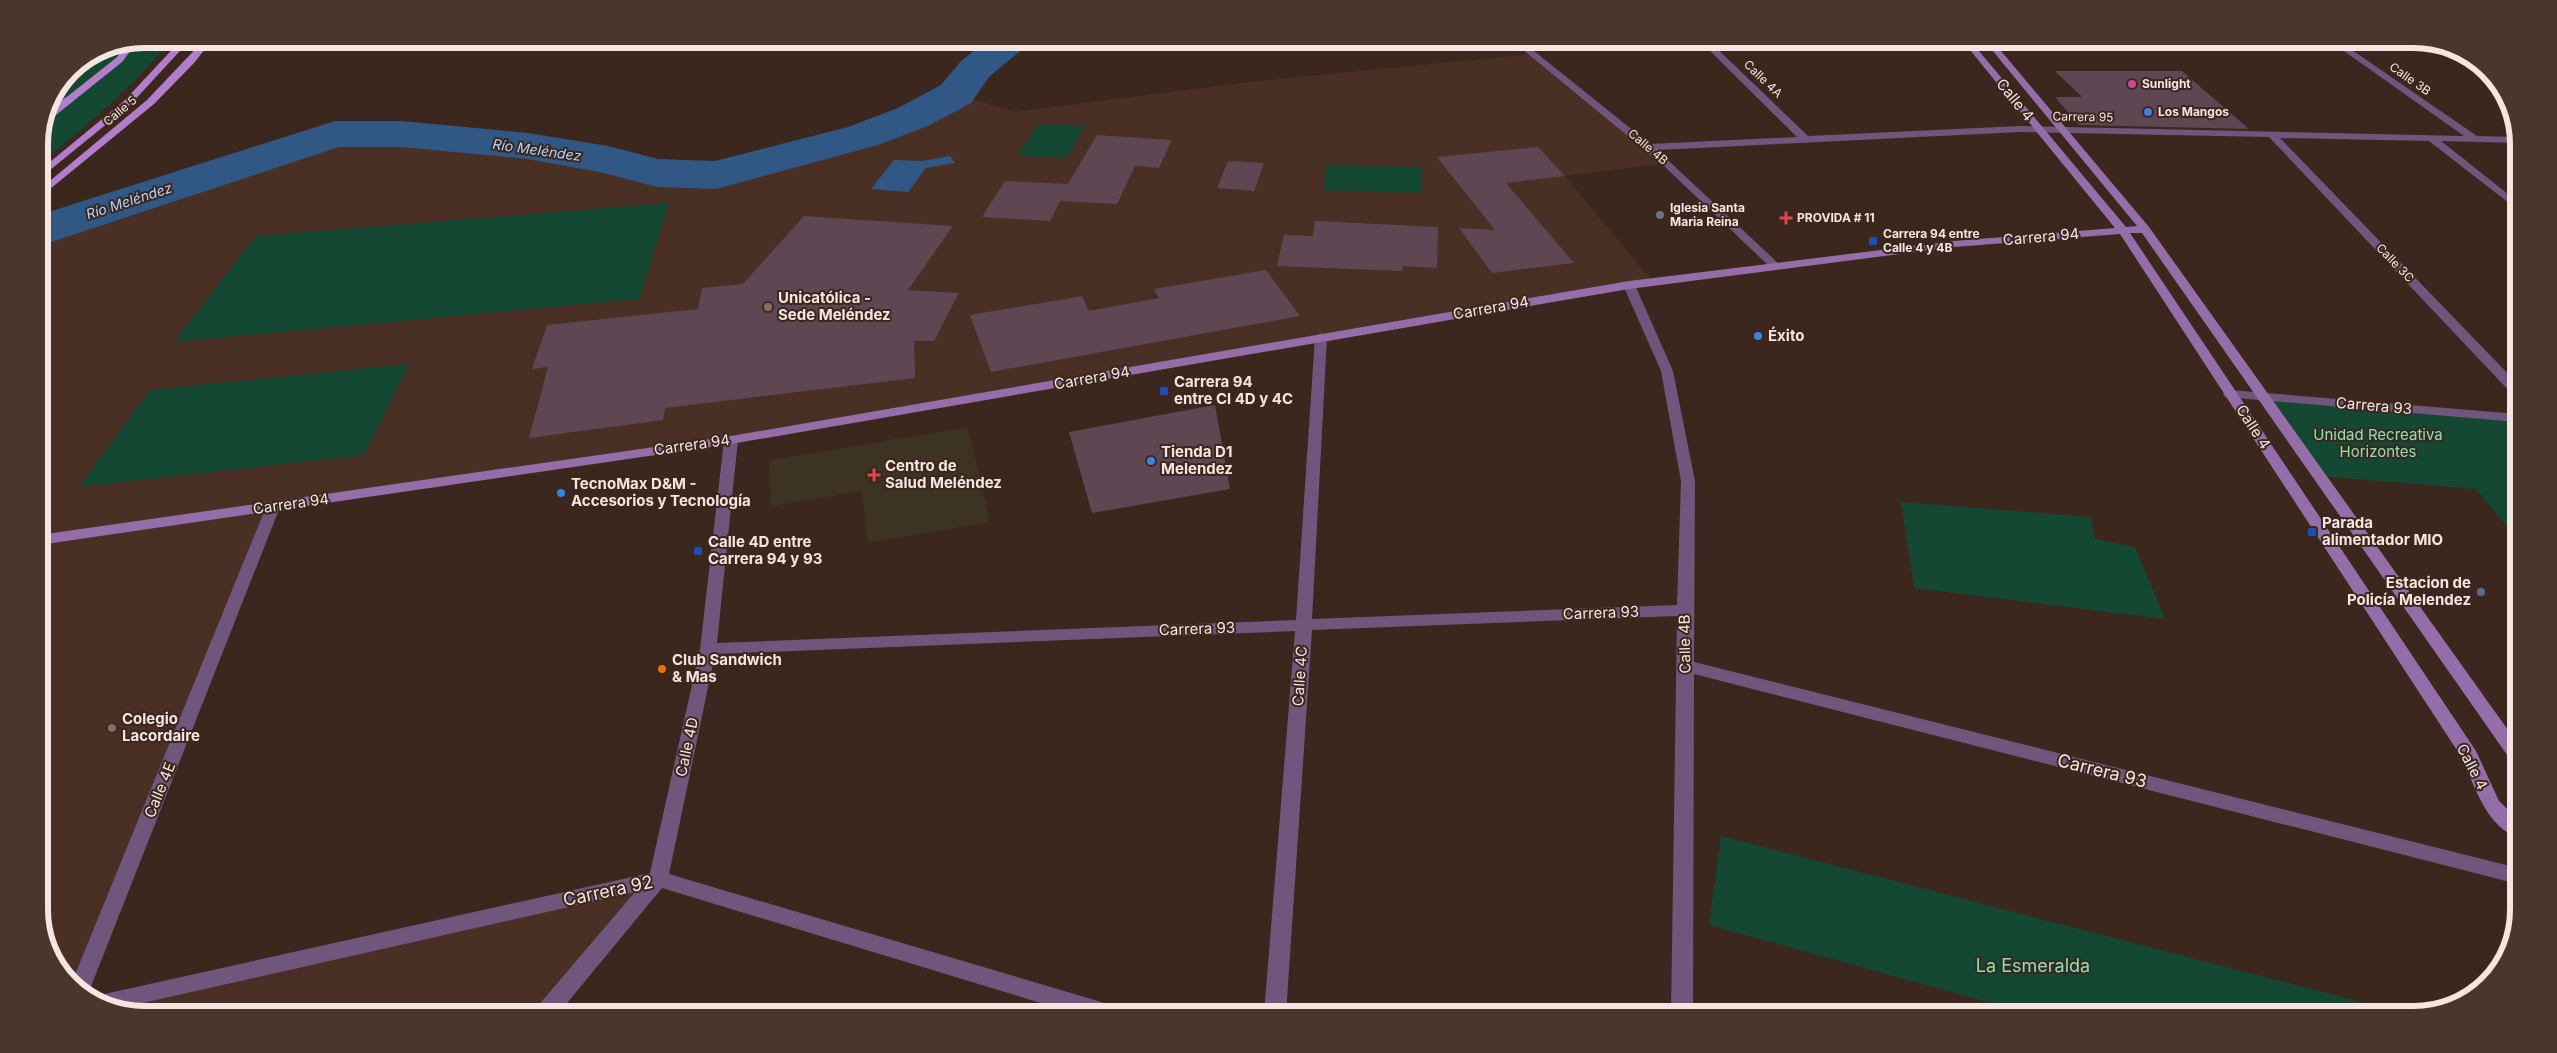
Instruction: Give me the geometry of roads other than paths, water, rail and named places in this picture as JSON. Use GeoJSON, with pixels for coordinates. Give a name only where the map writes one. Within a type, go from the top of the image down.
{"type":"FeatureCollection","features":[{"type":"Feature","properties":{"kind":"main road"},"geometry":{"type":"LineString","coordinates":[[48,169],[127,104],[179,48]]}},
{"type":"Feature","properties":{"kind":"main road","name":"Calle 5"},"geometry":{"type":"LineString","coordinates":[[48,188],[166,90],[202,48]]}},
{"type":"Feature","properties":{"kind":"main road"},"geometry":{"type":"LineString","coordinates":[[53,113],[119,60],[127,49]]}},
{"type":"Feature","properties":{"kind":"street","name":"Calle 4B"},"geometry":{"type":"LineString","coordinates":[[1525,48],[1649,147],[1774,265]]}},
{"type":"Feature","properties":{"kind":"street","name":"Calle 4A"},"geometry":{"type":"LineString","coordinates":[[1711,48],[1804,138]]}},
{"type":"Feature","properties":{"kind":"street","name":"Calle 4"},"geometry":{"type":"LineString","coordinates":[[1972,48],[2123,231],[2470,756],[2492,806],[2510,823]]}},
{"type":"Feature","properties":{"kind":"street","name":"Calle 4"},"geometry":{"type":"LineString","coordinates":[[1994,48],[2146,229],[2510,745]]}},
{"type":"Feature","properties":{"kind":"street","name":"Calle 3B"},"geometry":{"type":"LineString","coordinates":[[2344,48],[2475,139]]}},
{"type":"Feature","properties":{"kind":"street"},"geometry":{"type":"LineString","coordinates":[[57,101],[70,100]]}},
{"type":"Feature","properties":{"kind":"street","name":"Carrera 95"},"geometry":{"type":"LineString","coordinates":[[1649,147],[1804,138],[2038,129],[2509,140]]}},
{"type":"Feature","properties":{"kind":"street","name":"Calle 3C"},"geometry":{"type":"LineString","coordinates":[[2271,134],[2509,383]]}},
{"type":"Feature","properties":{"kind":"street"},"geometry":{"type":"LineString","coordinates":[[2431,138],[2509,200]]}},
{"type":"Feature","properties":{"kind":"street","name":"Carrera 94"},"geometry":{"type":"LineString","coordinates":[[48,539],[731,440],[914,410],[1321,337],[1629,285],[1774,265],[1954,244],[2146,229]]}},
{"type":"Feature","properties":{"kind":"street","name":"Calle 4B"},"geometry":{"type":"LineString","coordinates":[[1629,285],[1667,371],[1680,431],[1688,481],[1685,610],[1682,1006]]}},
{"type":"Feature","properties":{"kind":"street","name":"Calle 4C"},"geometry":{"type":"LineString","coordinates":[[1276,1006],[1304,625],[1321,337]]}},
{"type":"Feature","properties":{"kind":"street","name":"Carrera 93"},"geometry":{"type":"LineString","coordinates":[[2230,394],[2509,417]]}},
{"type":"Feature","properties":{"kind":"street","name":"Calle 4D"},"geometry":{"type":"LineString","coordinates":[[552,1006],[658,879],[708,649],[731,440]]}},
{"type":"Feature","properties":{"kind":"street","name":"Calle 4E"},"geometry":{"type":"LineString","coordinates":[[82,983],[273,506]]}},
{"type":"Feature","properties":{"kind":"street","name":"Carrera 93"},"geometry":{"type":"LineString","coordinates":[[708,649],[1685,610]]}},
{"type":"Feature","properties":{"kind":"street","name":"Carrera 93"},"geometry":{"type":"LineString","coordinates":[[1686,666],[2510,874]]}},
{"type":"Feature","properties":{"kind":"street","name":"Carrera 92"},"geometry":{"type":"LineString","coordinates":[[113,1000],[658,879],[1081,1006]]}},
{"type":"Feature","properties":{"kind":"water"},"geometry":{"type":"Polygon","coordinates":[[[950,156],[955,163],[926,168],[908,192],[871,189],[894,160],[922,161],[950,156]]]}},
{"type":"Feature","properties":{"kind":"waterway","name":"Río Meléndez"},"geometry":{"type":"LineString","coordinates":[[48,228],[335,134],[401,134],[528,146],[608,160],[657,173],[716,175],[863,136],[913,117],[956,94],[975,69],[1001,48]]}},
{"type":"Feature","properties":{"kind":"place","name":"Sunlight"},"geometry":{"type":"Point","coordinates":[2132,84]}},
{"type":"Feature","properties":{"kind":"place","name":"Los Mangos"},"geometry":{"type":"Point","coordinates":[2148,112]}},
{"type":"Feature","properties":{"kind":"place","name":"Iglesia Santa Maria Reina"},"geometry":{"type":"Point","coordinates":[1660,215]}},
{"type":"Feature","properties":{"kind":"place","name":"PROVIDA # 11"},"geometry":{"type":"Point","coordinates":[1786,218]}},
{"type":"Feature","properties":{"kind":"place","name":"Carrera 94 entre Calle 4 y 4B"},"geometry":{"type":"Point","coordinates":[1873,241]}},
{"type":"Feature","properties":{"kind":"place","name":"Unicatólica - Sede Meléndez"},"geometry":{"type":"Point","coordinates":[768,307]}},
{"type":"Feature","properties":{"kind":"place","name":"Éxito"},"geometry":{"type":"Point","coordinates":[1758,336]}},
{"type":"Feature","properties":{"kind":"place","name":"Carrera 94 entre Cl 4D y 4C"},"geometry":{"type":"Point","coordinates":[1164,391]}},
{"type":"Feature","properties":{"kind":"place","name":"Tienda D1 Melendez"},"geometry":{"type":"Point","coordinates":[1151,461]}},
{"type":"Feature","properties":{"kind":"place","name":"Centro de Salud Meléndez"},"geometry":{"type":"Point","coordinates":[874,475]}},
{"type":"Feature","properties":{"kind":"place","name":"TecnoMax D&M - Accesorios y Tecnología"},"geometry":{"type":"Point","coordinates":[561,493]}},
{"type":"Feature","properties":{"kind":"place","name":"Parada alimentador MIO"},"geometry":{"type":"Point","coordinates":[2312,532]}},
{"type":"Feature","properties":{"kind":"place","name":"Calle 4D entre Carrera 94 y 93"},"geometry":{"type":"Point","coordinates":[698,551]}},
{"type":"Feature","properties":{"kind":"place","name":"Estacion de Policía Melendez"},"geometry":{"type":"Point","coordinates":[2481,592]}},
{"type":"Feature","properties":{"kind":"place","name":"Club Sandwich & Mas"},"geometry":{"type":"Point","coordinates":[662,669]}},
{"type":"Feature","properties":{"kind":"place","name":"Colegio Lacordaire"},"geometry":{"type":"Point","coordinates":[112,728]}},
{"type":"Feature","properties":{"kind":"park label","name":"Unidad Recreativa Horizontes"},"geometry":{"type":"Point","coordinates":[2378,444]}},
{"type":"Feature","properties":{"kind":"park label","name":"La Esmeralda"},"geometry":{"type":"Point","coordinates":[2033,966]}}]}
